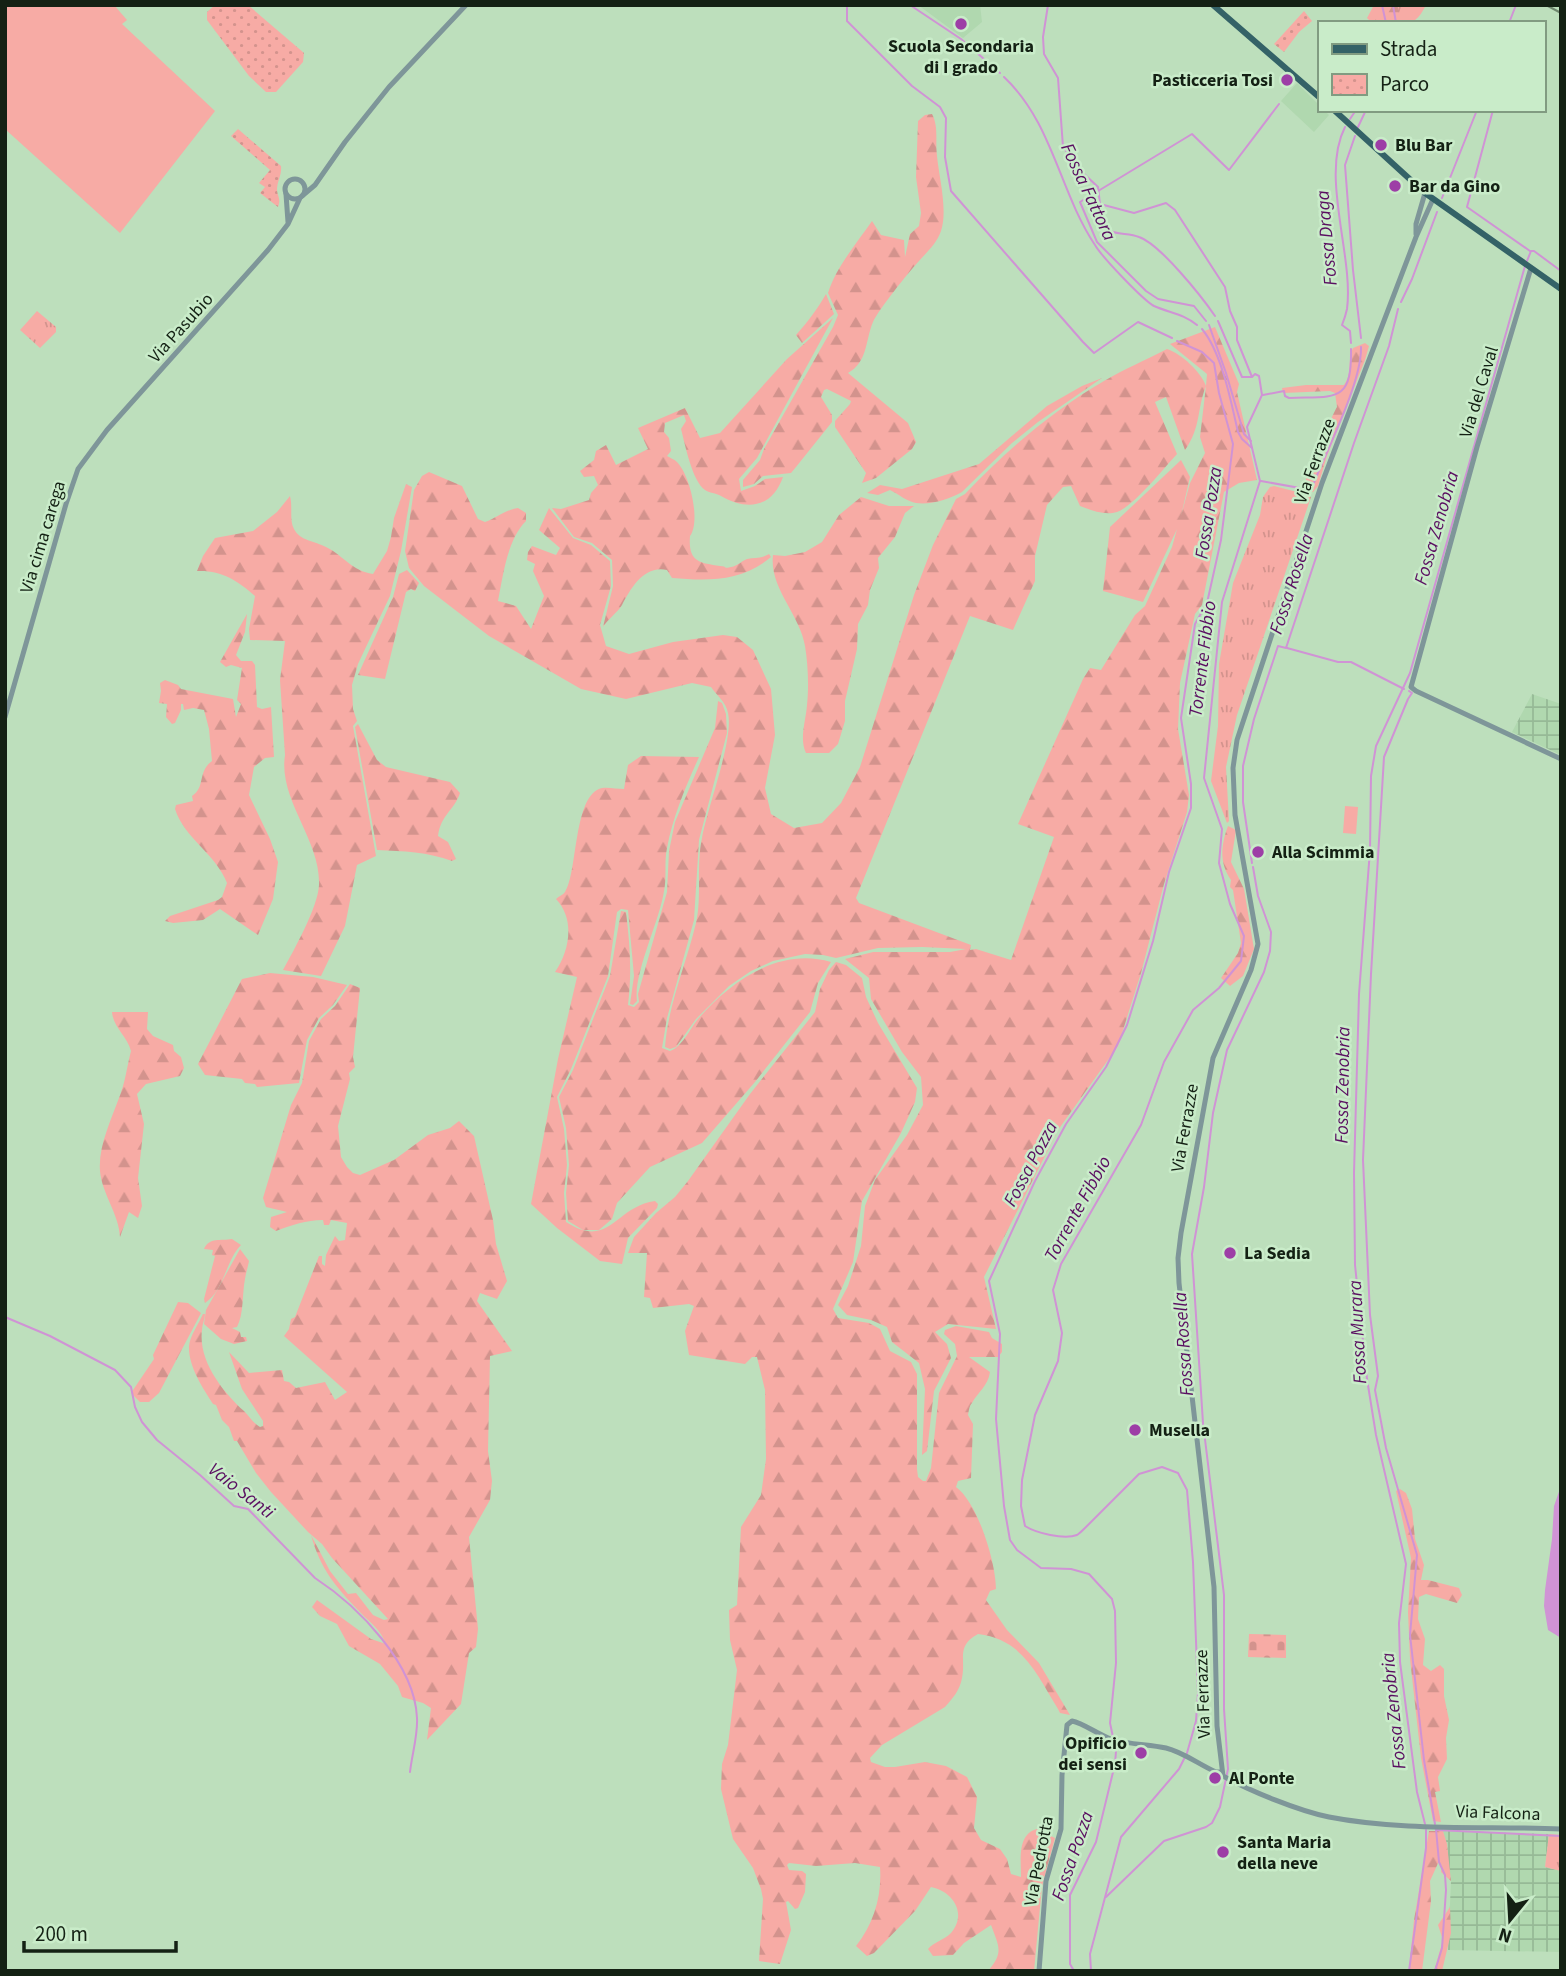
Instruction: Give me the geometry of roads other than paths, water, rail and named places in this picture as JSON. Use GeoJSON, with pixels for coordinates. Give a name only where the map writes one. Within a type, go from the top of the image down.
{"type":"FeatureCollection","features":[{"type":"Feature","properties":{"kind":"main road"},"geometry":{"type":"LineString","coordinates":[[1213,5],[1318,96]]}},
{"type":"Feature","properties":{"kind":"main road"},"geometry":{"type":"LineString","coordinates":[[1336,112],[1425,193],[1561,289]]}},
{"type":"Feature","properties":{"kind":"street","name":"Via Pasubio"},"geometry":{"type":"LineString","coordinates":[[301,197],[319,180],[389,87],[466,5]]}},
{"type":"Feature","properties":{"kind":"street"},"geometry":{"type":"LineString","coordinates":[[288,224],[285,188],[289,181],[302,183],[319,180]]}},
{"type":"Feature","properties":{"kind":"street","name":"Via Pasubio"},"geometry":{"type":"LineString","coordinates":[[92,448],[268,250],[288,224],[301,197],[304,188],[302,183]]}},
{"type":"Feature","properties":{"kind":"street"},"geometry":{"type":"LineString","coordinates":[[1416,236],[1416,224],[1425,193]]}},
{"type":"Feature","properties":{"kind":"street"},"geometry":{"type":"LineString","coordinates":[[286,194],[291,198],[301,197]]}},
{"type":"Feature","properties":{"kind":"street"},"geometry":{"type":"LineString","coordinates":[[1416,236],[1433,199]]}},
{"type":"Feature","properties":{"kind":"street","name":"Via Ferrazze"},"geometry":{"type":"LineString","coordinates":[[1222,1774],[1217,1726],[1214,1597],[1178,1258],[1213,1058],[1257,952],[1258,934],[1235,814],[1234,755],[1259,669],[1322,483],[1416,236]]}},
{"type":"Feature","properties":{"kind":"street","name":"Via del Caval"},"geometry":{"type":"LineString","coordinates":[[1531,268],[1477,447],[1411,687],[1561,759]]}},
{"type":"Feature","properties":{"kind":"street","name":"Via cima carega"},"geometry":{"type":"LineString","coordinates":[[5,717],[71,487],[78,469],[92,448]]}},
{"type":"Feature","properties":{"kind":"street","name":"Via Pedrotta"},"geometry":{"type":"LineString","coordinates":[[1039,1971],[1046,1881],[1061,1829],[1064,1738],[1067,1725],[1072,1721],[1077,1722],[1112,1740],[1166,1748],[1222,1774]]}},
{"type":"Feature","properties":{"kind":"street","name":"Via Falcona"},"geometry":{"type":"LineString","coordinates":[[1222,1774],[1231,1781],[1325,1816],[1364,1822],[1432,1826],[1561,1829]]}},
{"type":"Feature","properties":{"kind":"waterway","name":"Fossa Pozza"},"geometry":{"type":"LineString","coordinates":[[847,5],[847,21],[912,86],[940,107],[946,118],[945,157],[951,191],[1083,342],[1094,353],[1138,322],[1172,338]]}},
{"type":"Feature","properties":{"kind":"waterway","name":"Fossa Fattora"},"geometry":{"type":"LineString","coordinates":[[910,5],[961,39],[1000,73]]}},
{"type":"Feature","properties":{"kind":"waterway","name":"Torrente Fibbio"},"geometry":{"type":"LineString","coordinates":[[1048,5],[1043,37],[1044,54],[1058,78],[1063,147],[1081,171],[1098,187],[1100,204],[1134,213],[1166,203],[1175,210],[1225,287],[1230,311],[1237,327],[1237,340],[1252,377],[1255,374],[1259,376],[1262,395],[1247,427],[1260,481],[1222,602],[1204,778],[1222,829],[1219,863],[1230,904],[1244,936],[1241,961],[1219,988],[1193,1010],[1164,1062],[1141,1125],[1061,1264],[1053,1290],[1062,1333],[1058,1361],[1035,1415],[1022,1480],[1021,1506],[1025,1526],[1065,1537],[1077,1535],[1139,1474],[1162,1467],[1178,1473],[1187,1490],[1193,1562],[1198,1693],[1196,1721],[1187,1753],[1179,1769],[1121,1837],[1090,1954],[1091,1971]]}},
{"type":"Feature","properties":{"kind":"waterway","name":"Fossa Draga"},"geometry":{"type":"LineString","coordinates":[[1382,5],[1386,21]]}},
{"type":"Feature","properties":{"kind":"waterway"},"geometry":{"type":"LineString","coordinates":[[1393,5],[1396,21]]}},
{"type":"Feature","properties":{"kind":"waterway","name":"Fossa Rosella"},"geometry":{"type":"LineString","coordinates":[[1510,21],[1516,5]]}},
{"type":"Feature","properties":{"kind":"waterway","name":"Fossa Fattora"},"geometry":{"type":"LineString","coordinates":[[1004,77],[1021,95],[1034,115],[1072,202],[1099,251],[1123,278],[1154,306],[1187,318],[1197,325]]}},
{"type":"Feature","properties":{"kind":"waterway"},"geometry":{"type":"LineString","coordinates":[[1206,321],[1194,306],[1158,299],[1146,291],[1097,242],[1080,202],[1192,134],[1229,170],[1279,104]]}},
{"type":"Feature","properties":{"kind":"waterway","name":"Fossa Draga"},"geometry":{"type":"LineString","coordinates":[[1350,119],[1355,112]]}},
{"type":"Feature","properties":{"kind":"waterway"},"geometry":{"type":"LineString","coordinates":[[1358,127],[1365,112]]}},
{"type":"Feature","properties":{"kind":"waterway","name":"Fossa Rosella"},"geometry":{"type":"LineString","coordinates":[[1442,198],[1476,112]]}},
{"type":"Feature","properties":{"kind":"waterway"},"geometry":{"type":"LineString","coordinates":[[1492,112],[1467,207],[1530,251]]}},
{"type":"Feature","properties":{"kind":"waterway","name":"Fossa Draga"},"geometry":{"type":"LineString","coordinates":[[1345,127],[1338,147],[1336,192],[1348,288],[1347,309],[1342,325],[1350,331],[1351,343]]}},
{"type":"Feature","properties":{"kind":"waterway"},"geometry":{"type":"LineString","coordinates":[[1355,136],[1345,165],[1361,338]]}},
{"type":"Feature","properties":{"kind":"waterway","name":"Torrente Fibbio"},"geometry":{"type":"LineString","coordinates":[[1099,206],[1107,230],[1139,237],[1148,242],[1191,284],[1215,316]]}},
{"type":"Feature","properties":{"kind":"waterway","name":"Fossa Rosella"},"geometry":{"type":"LineString","coordinates":[[1401,302],[1437,212]]}},
{"type":"Feature","properties":{"kind":"waterway","name":"Fossa Zenobria"},"geometry":{"type":"LineString","coordinates":[[1527,261],[1531,251],[1534,251],[1561,271]]}},
{"type":"Feature","properties":{"kind":"waterway","name":"Fossa Zenobria"},"geometry":{"type":"LineString","coordinates":[[1425,1824],[1417,1792],[1400,1662],[1399,1623],[1406,1564],[1376,1435],[1355,1265],[1354,1173],[1359,994],[1370,850],[1371,776],[1376,746],[1410,673],[1525,266]]}},
{"type":"Feature","properties":{"kind":"waterway","name":"Fossa Rosella"},"geometry":{"type":"LineString","coordinates":[[1252,863],[1243,802],[1243,766],[1254,719],[1278,646],[1286,648],[1389,346],[1398,309]]}},
{"type":"Feature","properties":{"kind":"waterway","name":"Torrente Fibbio"},"geometry":{"type":"LineString","coordinates":[[1218,321],[1242,377],[1251,377]]}},
{"type":"Feature","properties":{"kind":"waterway"},"geometry":{"type":"LineString","coordinates":[[1209,325],[1244,434],[1251,441]]}},
{"type":"Feature","properties":{"kind":"waterway","name":"Fossa Fattora"},"geometry":{"type":"LineString","coordinates":[[1202,329],[1220,364],[1238,432],[1252,448]]}},
{"type":"Feature","properties":{"kind":"waterway","name":"Fossa Pozza"},"geometry":{"type":"LineString","coordinates":[[1074,1971],[1070,1964],[1070,1895],[1096,1842],[1115,1764],[1116,1751],[1110,1723],[1116,1663],[1115,1611],[1112,1599],[1089,1574],[1071,1569],[1041,1568],[1017,1550],[1010,1540],[996,1419],[1000,1334],[989,1281],[1035,1181],[1066,1124],[1106,1067],[1127,1025],[1153,941],[1169,872],[1191,808],[1191,784],[1181,718],[1195,624],[1207,603],[1221,540],[1233,444],[1214,363],[1202,352],[1177,341]]}},
{"type":"Feature","properties":{"kind":"waterway"},"geometry":{"type":"LineString","coordinates":[[1261,481],[1311,490],[1356,379],[1361,347]]}},
{"type":"Feature","properties":{"kind":"waterway","name":"Fossa Draga"},"geometry":{"type":"LineString","coordinates":[[1263,395],[1284,391],[1289,398],[1338,393],[1348,380],[1351,349]]}},
{"type":"Feature","properties":{"kind":"waterway","name":"Fossa Murara"},"geometry":{"type":"LineString","coordinates":[[1287,648],[1338,662],[1351,662],[1404,689]]}},
{"type":"Feature","properties":{"kind":"waterway","name":"Fossa Murara"},"geometry":{"type":"LineString","coordinates":[[1409,691],[1412,693],[1384,757],[1363,1160],[1370,1315],[1378,1376],[1375,1390],[1386,1448],[1417,1555],[1410,1635],[1424,1760],[1435,1824]]}},
{"type":"Feature","properties":{"kind":"waterway","name":"Fossa Rosella"},"geometry":{"type":"LineString","coordinates":[[1106,1897],[1164,1841],[1212,1823],[1220,1807],[1228,1769],[1224,1709],[1224,1595],[1203,1423],[1192,1254],[1213,1113],[1227,1050],[1264,972],[1270,951],[1271,932],[1258,896],[1253,867]]}},
{"type":"Feature","properties":{"kind":"waterway","name":"Vaio Santi"},"geometry":{"type":"LineString","coordinates":[[5,1317],[50,1336],[115,1370],[131,1387],[135,1407],[142,1422],[157,1440],[234,1506],[248,1509],[315,1578],[366,1620],[395,1657],[414,1698],[417,1724],[410,1772]]}},
{"type":"Feature","properties":{"kind":"waterway","name":"Fossa Murara"},"geometry":{"type":"LineString","coordinates":[[1435,1971],[1442,1948],[1446,1890],[1445,1875],[1439,1862],[1436,1829]]}},
{"type":"Feature","properties":{"kind":"waterway","name":"Fossa Zenobria"},"geometry":{"type":"LineString","coordinates":[[1409,1971],[1426,1848],[1426,1830]]}},
{"type":"Feature","properties":{"kind":"waterway"},"geometry":{"type":"LineString","coordinates":[[1436,1830],[1561,1836]]}},
{"type":"Feature","properties":{"kind":"railway"},"geometry":{"type":"LineString","coordinates":[[1546,5],[1561,13]]}},
{"type":"Feature","properties":{"kind":"place","name":"Scuola Secondaria di I grado"},"geometry":{"type":"Point","coordinates":[961,24]}},
{"type":"Feature","properties":{"kind":"place","name":"Pasticceria Tosi"},"geometry":{"type":"Point","coordinates":[1287,80]}},
{"type":"Feature","properties":{"kind":"place","name":"Blu Bar"},"geometry":{"type":"Point","coordinates":[1381,145]}},
{"type":"Feature","properties":{"kind":"place","name":"Bar da Gino"},"geometry":{"type":"Point","coordinates":[1395,186]}},
{"type":"Feature","properties":{"kind":"place","name":"Alla Scimmia"},"geometry":{"type":"Point","coordinates":[1258,852]}},
{"type":"Feature","properties":{"kind":"place","name":"La Sedia"},"geometry":{"type":"Point","coordinates":[1230,1253]}},
{"type":"Feature","properties":{"kind":"place","name":"Musella"},"geometry":{"type":"Point","coordinates":[1135,1430]}},
{"type":"Feature","properties":{"kind":"place","name":"Opificio dei sensi"},"geometry":{"type":"Point","coordinates":[1141,1753]}},
{"type":"Feature","properties":{"kind":"place","name":"Al Ponte"},"geometry":{"type":"Point","coordinates":[1215,1778]}},
{"type":"Feature","properties":{"kind":"place","name":"Santa Maria della neve"},"geometry":{"type":"Point","coordinates":[1223,1852]}}]}
